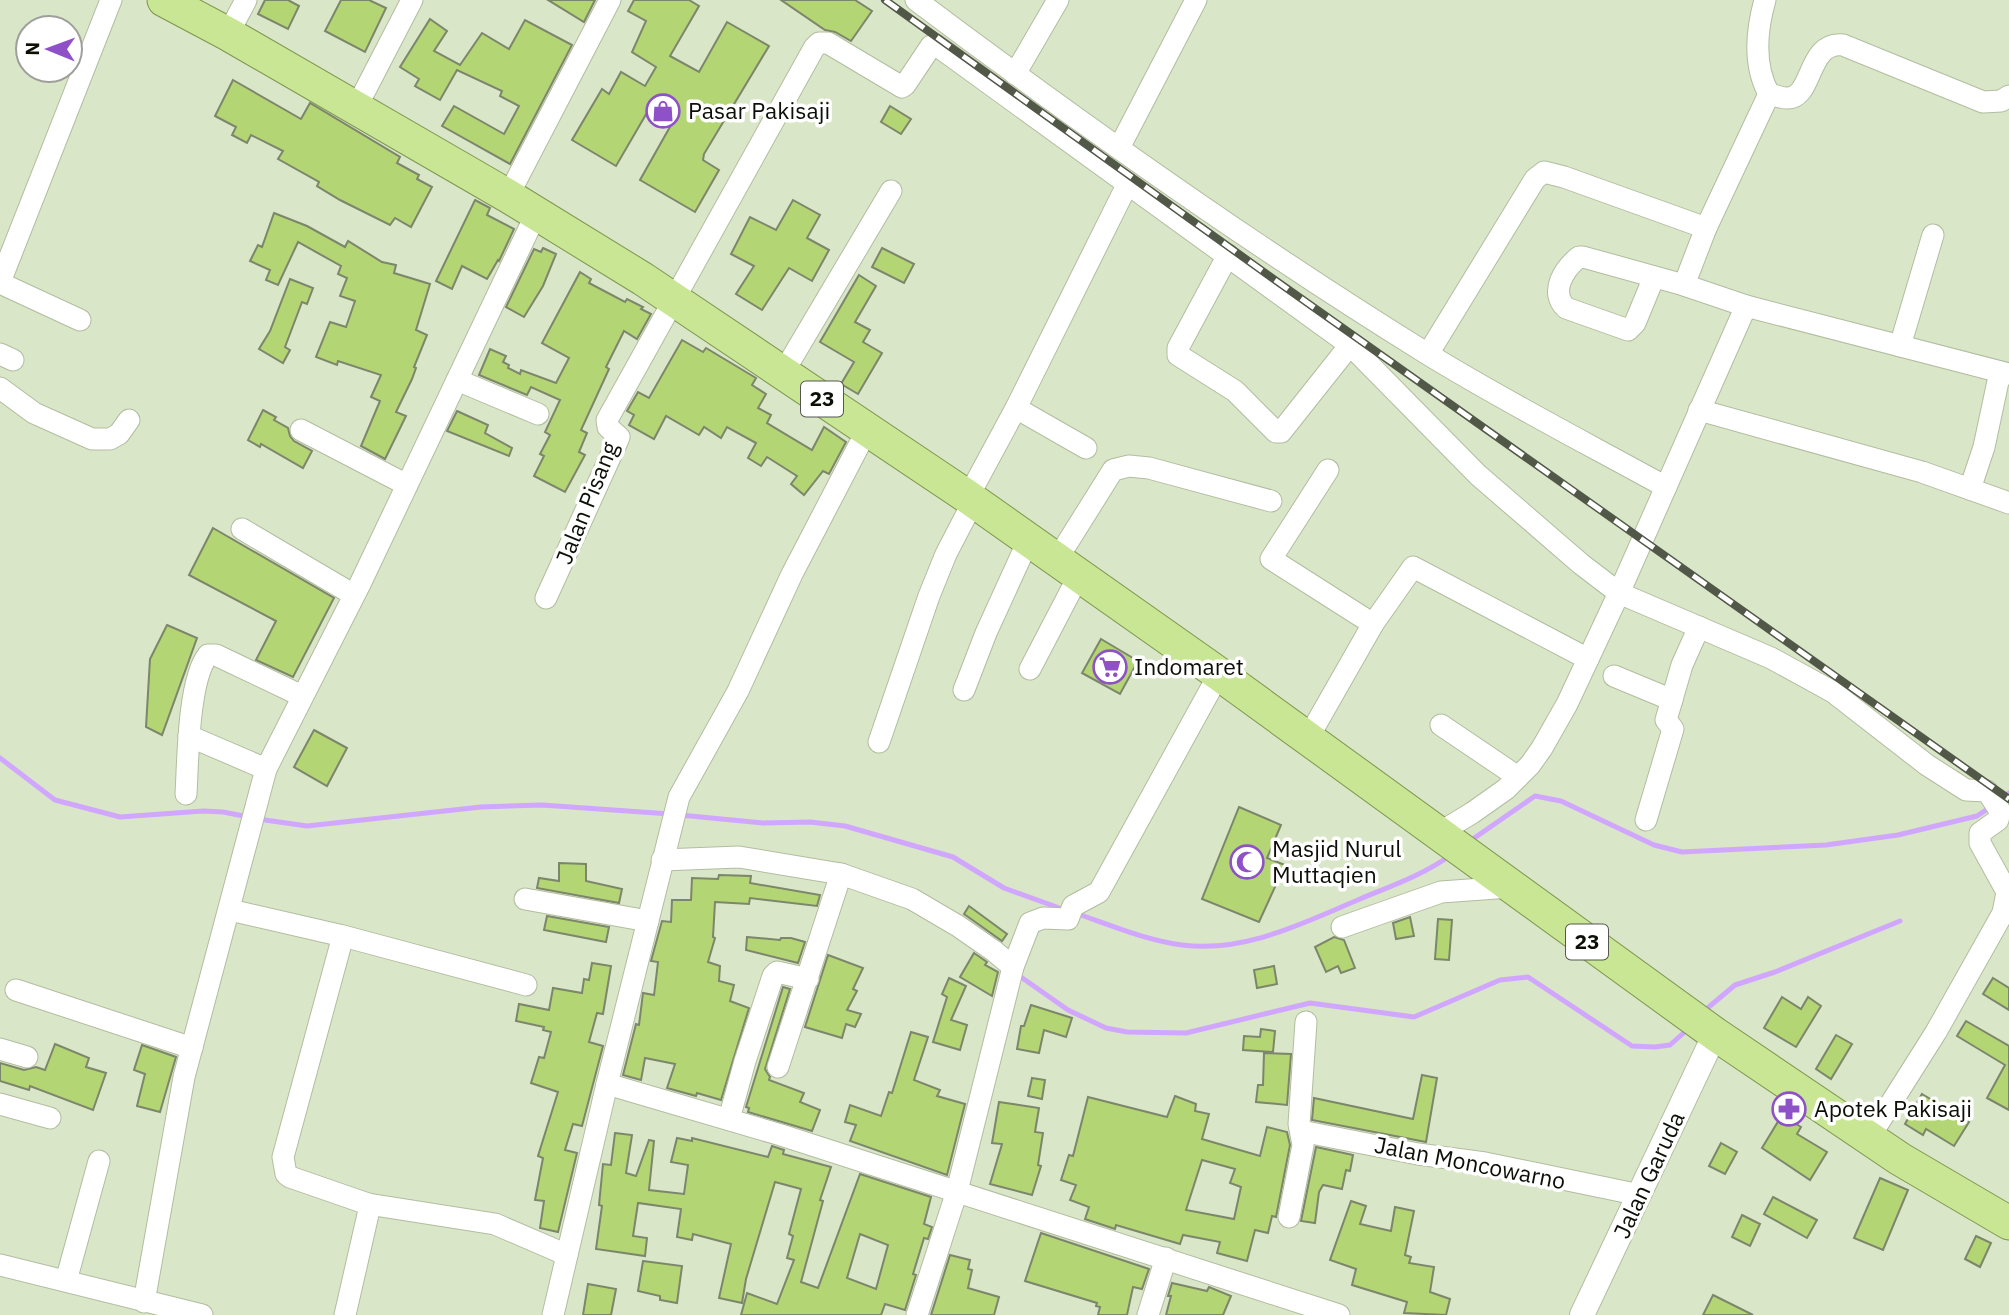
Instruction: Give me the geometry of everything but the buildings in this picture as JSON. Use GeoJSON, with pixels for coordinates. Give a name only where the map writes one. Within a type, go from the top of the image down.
{"type":"FeatureCollection","features":[{"type":"Feature","properties":{"kind":"highway","name":"23"},"geometry":{"type":"LineString","coordinates":[[164,0],[228,34],[508,196],[643,279],[970,499],[1219,674],[1703,1025],[1900,1159],[2009,1223]]}},
{"type":"Feature","properties":{"kind":"street"},"geometry":{"type":"LineString","coordinates":[[80,320],[0,283],[111,0]]}},
{"type":"Feature","properties":{"kind":"street"},"geometry":{"type":"LineString","coordinates":[[228,34],[246,0]]}},
{"type":"Feature","properties":{"kind":"street"},"geometry":{"type":"LineString","coordinates":[[356,108],[412,0]]}},
{"type":"Feature","properties":{"kind":"street"},"geometry":{"type":"LineString","coordinates":[[508,196],[610,0]]}},
{"type":"Feature","properties":{"kind":"street"},"geometry":{"type":"LineString","coordinates":[[916,0],[1119,149],[1339,298],[1428,354],[1666,487]]}},
{"type":"Feature","properties":{"kind":"street"},"geometry":{"type":"LineString","coordinates":[[1014,74],[1058,0]]}},
{"type":"Feature","properties":{"kind":"street"},"geometry":{"type":"LineString","coordinates":[[1119,149],[1196,0]]}},
{"type":"Feature","properties":{"kind":"street"},"geometry":{"type":"LineString","coordinates":[[1765,0],[1758,38],[1758,63],[1762,81],[1769,94],[1794,97],[1801,90],[1818,57],[1826,47],[1834,44],[1843,45],[1983,102],[2001,101],[2009,96]]}},
{"type":"Feature","properties":{"kind":"street"},"geometry":{"type":"LineString","coordinates":[[673,300],[819,43],[828,43],[838,48],[902,86],[931,46],[936,45],[1350,345],[1478,475],[1581,564],[1619,593],[1771,659],[1833,692],[1927,765],[1966,790],[1987,791],[1994,802],[1998,820],[1980,833],[1980,843],[2007,892],[2003,913],[1936,1032],[1869,1138]]}},
{"type":"Feature","properties":{"kind":"street"},"geometry":{"type":"LineString","coordinates":[[1684,285],[1706,228],[1769,94]]}},
{"type":"Feature","properties":{"kind":"street"},"geometry":{"type":"LineString","coordinates":[[1428,354],[1535,178],[1544,172],[1706,228]]}},
{"type":"Feature","properties":{"kind":"street"},"geometry":{"type":"LineString","coordinates":[[879,742],[929,596],[970,499],[1127,185]]}},
{"type":"Feature","properties":{"kind":"street"},"geometry":{"type":"LineString","coordinates":[[783,373],[891,191]]}},
{"type":"Feature","properties":{"kind":"street"},"geometry":{"type":"LineString","coordinates":[[144,1301],[179,1099],[266,769],[354,595],[536,214]]}},
{"type":"Feature","properties":{"kind":"street"},"geometry":{"type":"LineString","coordinates":[[1900,346],[1933,235]]}},
{"type":"Feature","properties":{"kind":"street"},"geometry":{"type":"LineString","coordinates":[[1228,255],[1178,348],[1178,355],[1235,391],[1276,432],[1281,432],[1350,345]]}},
{"type":"Feature","properties":{"kind":"street"},"geometry":{"type":"LineString","coordinates":[[1654,276],[1635,323],[1628,330],[1566,308],[1557,294],[1565,270],[1579,257],[1654,276],[1746,306],[2005,373],[1970,489]]}},
{"type":"Feature","properties":{"kind":"street","name":"Jalan Pisang"},"geometry":{"type":"LineString","coordinates":[[547,598],[619,437],[608,427],[607,420],[673,300]]}},
{"type":"Feature","properties":{"kind":"street"},"geometry":{"type":"LineString","coordinates":[[1445,838],[1518,777],[1542,748],[1619,593],[1746,306]]}},
{"type":"Feature","properties":{"kind":"street"},"geometry":{"type":"LineString","coordinates":[[457,380],[538,414]]}},
{"type":"Feature","properties":{"kind":"street"},"geometry":{"type":"LineString","coordinates":[[0,388],[34,413],[92,439],[110,439],[119,434],[129,419]]}},
{"type":"Feature","properties":{"kind":"street"},"geometry":{"type":"LineString","coordinates":[[1016,408],[1086,448]]}},
{"type":"Feature","properties":{"kind":"street"},"geometry":{"type":"LineString","coordinates":[[1699,410],[1922,472],[2009,503]]}},
{"type":"Feature","properties":{"kind":"street"},"geometry":{"type":"LineString","coordinates":[[553,1315],[607,1084],[679,797],[738,691],[792,573],[867,429]]}},
{"type":"Feature","properties":{"kind":"street"},"geometry":{"type":"LineString","coordinates":[[301,430],[407,485]]}},
{"type":"Feature","properties":{"kind":"street"},"geometry":{"type":"LineString","coordinates":[[1030,669],[1067,569],[1113,470],[1120,466],[1149,468],[1271,501]]}},
{"type":"Feature","properties":{"kind":"street"},"geometry":{"type":"LineString","coordinates":[[1328,470],[1271,559],[1373,624]]}},
{"type":"Feature","properties":{"kind":"street"},"geometry":{"type":"LineString","coordinates":[[242,528],[354,595]]}},
{"type":"Feature","properties":{"kind":"street"},"geometry":{"type":"LineString","coordinates":[[964,690],[986,632],[1028,541]]}},
{"type":"Feature","properties":{"kind":"street"},"geometry":{"type":"LineString","coordinates":[[1308,738],[1373,624],[1413,567],[1588,659]]}},
{"type":"Feature","properties":{"kind":"street"},"geometry":{"type":"LineString","coordinates":[[1646,820],[1664,753],[1672,735],[1673,727],[1666,720],[1682,665],[1699,627]]}},
{"type":"Feature","properties":{"kind":"street"},"geometry":{"type":"LineString","coordinates":[[186,794],[190,715],[203,664],[208,655],[216,655],[302,696]]}},
{"type":"Feature","properties":{"kind":"street"},"geometry":{"type":"LineString","coordinates":[[917,1315],[957,1191],[1012,971],[1030,923],[1071,912],[1099,892],[1219,674]]}},
{"type":"Feature","properties":{"kind":"street"},"geometry":{"type":"LineString","coordinates":[[1614,676],[1672,700]]}},
{"type":"Feature","properties":{"kind":"street"},"geometry":{"type":"LineString","coordinates":[[1441,725],[1518,777]]}},
{"type":"Feature","properties":{"kind":"street"},"geometry":{"type":"LineString","coordinates":[[189,736],[266,769]]}},
{"type":"Feature","properties":{"kind":"street"},"geometry":{"type":"LineString","coordinates":[[662,859],[739,857],[841,874],[912,899],[958,926],[1012,971]]}},
{"type":"Feature","properties":{"kind":"street"},"geometry":{"type":"LineString","coordinates":[[778,1067],[841,874]]}},
{"type":"Feature","properties":{"kind":"street"},"geometry":{"type":"LineString","coordinates":[[1342,927],[1441,892],[1498,878]]}},
{"type":"Feature","properties":{"kind":"street"},"geometry":{"type":"LineString","coordinates":[[525,899],[648,921]]}},
{"type":"Feature","properties":{"kind":"street"},"geometry":{"type":"LineString","coordinates":[[230,910],[343,936],[526,985]]}},
{"type":"Feature","properties":{"kind":"street"},"geometry":{"type":"LineString","coordinates":[[343,936],[283,1157],[284,1168],[290,1177],[368,1204],[495,1224],[567,1255]]}},
{"type":"Feature","properties":{"kind":"street"},"geometry":{"type":"LineString","coordinates":[[729,1119],[745,1060],[774,976],[777,972],[783,972],[808,979]]}},
{"type":"Feature","properties":{"kind":"street"},"geometry":{"type":"LineString","coordinates":[[16,990],[192,1048]]}},
{"type":"Feature","properties":{"kind":"street"},"geometry":{"type":"LineString","coordinates":[[1289,1217],[1303,1145],[1299,1124],[1306,1022]]}},
{"type":"Feature","properties":{"kind":"street","name":"Jalan Garuda"},"geometry":{"type":"LineString","coordinates":[[1582,1315],[1640,1195],[1703,1025]]}},
{"type":"Feature","properties":{"kind":"street"},"geometry":{"type":"LineString","coordinates":[[0,1049],[27,1057]]}},
{"type":"Feature","properties":{"kind":"street"},"geometry":{"type":"LineString","coordinates":[[607,1084],[729,1119],[1339,1315]]}},
{"type":"Feature","properties":{"kind":"street"},"geometry":{"type":"LineString","coordinates":[[0,1104],[50,1118]]}},
{"type":"Feature","properties":{"kind":"street","name":"Jalan Moncowarno"},"geometry":{"type":"LineString","coordinates":[[1301,1131],[1418,1154],[1485,1163],[1640,1195]]}},
{"type":"Feature","properties":{"kind":"street"},"geometry":{"type":"LineString","coordinates":[[66,1282],[99,1161]]}},
{"type":"Feature","properties":{"kind":"street"},"geometry":{"type":"LineString","coordinates":[[345,1315],[369,1210],[368,1204]]}},
{"type":"Feature","properties":{"kind":"street"},"geometry":{"type":"LineString","coordinates":[[1148,1315],[1166,1258]]}},
{"type":"Feature","properties":{"kind":"street"},"geometry":{"type":"LineString","coordinates":[[0,1265],[202,1315]]}},
{"type":"Feature","properties":{"kind":"waterway"},"geometry":{"type":"LineString","coordinates":[[0,758],[55,800],[120,817],[203,811],[249,817]]}},
{"type":"Feature","properties":{"kind":"waterway"},"geometry":{"type":"LineString","coordinates":[[2000,800],[2009,793]]}},
{"type":"Feature","properties":{"kind":"waterway"},"geometry":{"type":"LineString","coordinates":[[1470,841],[1535,796],[1561,801],[1654,845],[1682,852],[1826,845],[1898,835],[1977,816],[1992,806]]}},
{"type":"Feature","properties":{"kind":"waterway"},"geometry":{"type":"LineString","coordinates":[[258,819],[307,826],[481,807],[542,805],[670,814]]}},
{"type":"Feature","properties":{"kind":"waterway"},"geometry":{"type":"LineString","coordinates":[[680,815],[763,823],[810,822],[845,826],[953,857],[1004,888],[1065,910]]}},
{"type":"Feature","properties":{"kind":"waterway"},"geometry":{"type":"LineString","coordinates":[[1075,913],[1168,943],[1228,945],[1295,926],[1407,880],[1451,855]]}},
{"type":"Feature","properties":{"kind":"waterway"},"geometry":{"type":"LineString","coordinates":[[1704,1011],[1735,985],[1775,972],[1900,921]]}},
{"type":"Feature","properties":{"kind":"waterway"},"geometry":{"type":"LineString","coordinates":[[1018,975],[1068,1010],[1106,1028],[1127,1032],[1186,1033],[1310,1003],[1414,1017],[1500,980],[1528,977],[1632,1046],[1670,1045],[1688,1029]]}},
{"type":"Feature","properties":{"kind":"railway"},"geometry":{"type":"LineString","coordinates":[[885,0],[1275,280],[2009,799]]}},
{"type":"Feature","properties":{"kind":"place","name":"Pasar Pakisaji"},"geometry":{"type":"Point","coordinates":[663,111]}},
{"type":"Feature","properties":{"kind":"place","name":"Indomaret"},"geometry":{"type":"Point","coordinates":[1110,667]}},
{"type":"Feature","properties":{"kind":"place","name":"Masjid Nurul Muttaqien"},"geometry":{"type":"Point","coordinates":[1247,862]}},
{"type":"Feature","properties":{"kind":"place","name":"Apotek Pakisaji"},"geometry":{"type":"Point","coordinates":[1789,1109]}}]}
